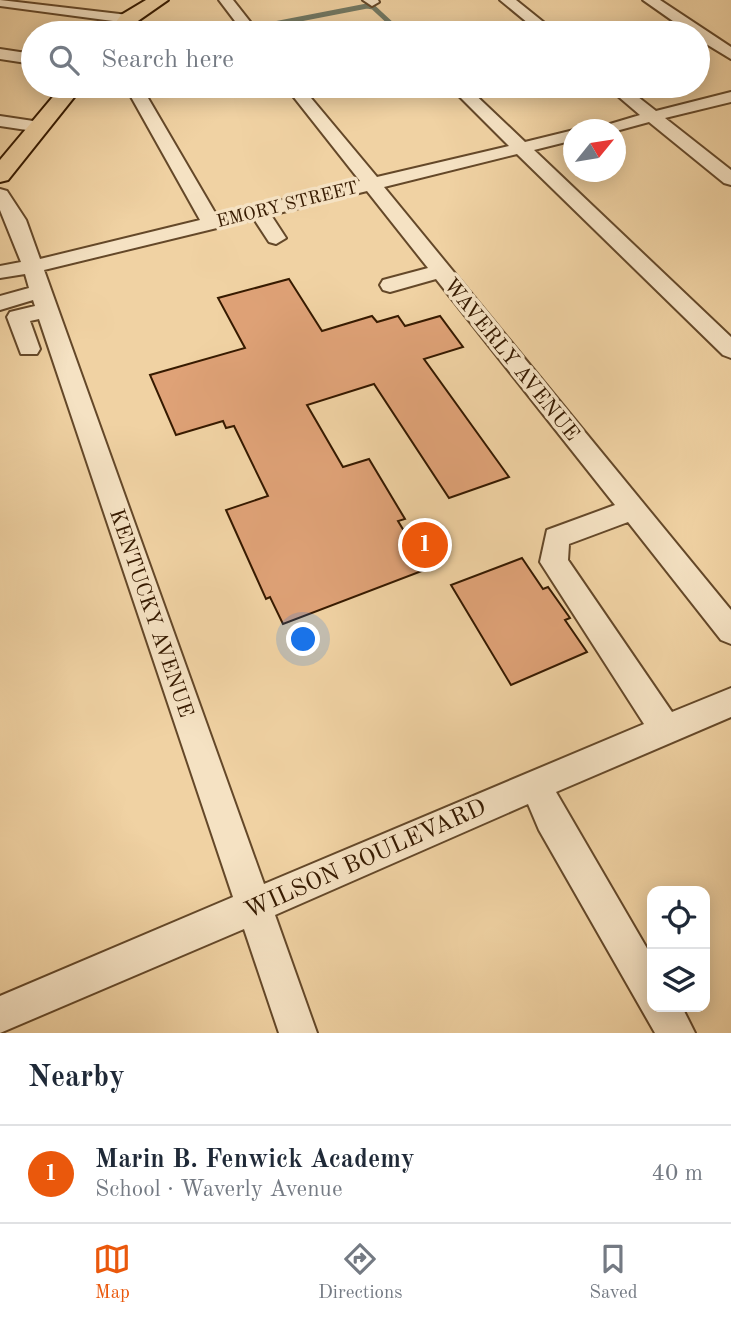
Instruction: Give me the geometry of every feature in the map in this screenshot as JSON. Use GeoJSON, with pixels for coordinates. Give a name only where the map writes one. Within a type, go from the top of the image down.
{"type":"FeatureCollection","features":[{"type":"Feature","properties":{"kind":"main road"},"geometry":{"type":"LineString","coordinates":[[124,17],[159,0]]}},
{"type":"Feature","properties":{"kind":"main road"},"geometry":{"type":"LineString","coordinates":[[0,175],[64,98]]}},
{"type":"Feature","properties":{"kind":"street"},"geometry":{"type":"LineString","coordinates":[[226,0],[243,21]]}},
{"type":"Feature","properties":{"kind":"street"},"geometry":{"type":"LineString","coordinates":[[507,0],[534,21]]}},
{"type":"Feature","properties":{"kind":"street"},"geometry":{"type":"LineString","coordinates":[[650,0],[682,21]]}},
{"type":"Feature","properties":{"kind":"street"},"geometry":{"type":"LineString","coordinates":[[0,2],[124,17]]}},
{"type":"Feature","properties":{"kind":"street"},"geometry":{"type":"LineString","coordinates":[[710,40],[731,54]]}},
{"type":"Feature","properties":{"kind":"street"},"geometry":{"type":"LineString","coordinates":[[0,54],[21,57]]}},
{"type":"Feature","properties":{"kind":"street"},"geometry":{"type":"LineString","coordinates":[[626,123],[731,97]]}},
{"type":"Feature","properties":{"kind":"street"},"geometry":{"type":"LineString","coordinates":[[140,98],[212,223]]}},
{"type":"Feature","properties":{"kind":"street","name":"WAVERLY AVENUE"},"geometry":{"type":"LineString","coordinates":[[302,98],[731,631]]}},
{"type":"Feature","properties":{"kind":"street"},"geometry":{"type":"LineString","coordinates":[[469,98],[731,349]]}},
{"type":"Feature","properties":{"kind":"street"},"geometry":{"type":"LineString","coordinates":[[629,98],[731,179]]}},
{"type":"Feature","properties":{"kind":"street"},"geometry":{"type":"LineString","coordinates":[[0,121],[40,127]]}},
{"type":"Feature","properties":{"kind":"street","name":"EMORY STREET"},"geometry":{"type":"LineString","coordinates":[[0,272],[39,290],[212,223],[563,138]]}},
{"type":"Feature","properties":{"kind":"street","name":"KENTUCKY AVENUE"},"geometry":{"type":"LineString","coordinates":[[0,195],[16,220],[298,1033]]}},
{"type":"Feature","properties":{"kind":"street"},"geometry":{"type":"LineString","coordinates":[[259,211],[276,238]]}},
{"type":"Feature","properties":{"kind":"street"},"geometry":{"type":"LineString","coordinates":[[390,285],[441,271]]}},
{"type":"Feature","properties":{"kind":"street"},"geometry":{"type":"LineString","coordinates":[[4,302],[39,290]]}},
{"type":"Feature","properties":{"kind":"street"},"geometry":{"type":"LineString","coordinates":[[29,349],[18,317],[39,290]]}},
{"type":"Feature","properties":{"kind":"street"},"geometry":{"type":"LineString","coordinates":[[633,509],[556,538],[554,562],[665,729]]}},
{"type":"Feature","properties":{"kind":"street","name":"WILSON BOULEVARD"},"geometry":{"type":"LineString","coordinates":[[0,1015],[255,907],[535,783],[731,702]]}},
{"type":"Feature","properties":{"kind":"street"},"geometry":{"type":"LineString","coordinates":[[535,783],[551,818],[647,983]]}},
{"type":"Feature","properties":{"kind":"street"},"geometry":{"type":"LineString","coordinates":[[664,1012],[676,1033]]}},
{"type":"Feature","properties":{"kind":"building"},"geometry":{"type":"Polygon","coordinates":[[[289,279],[322,331],[372,316],[377,322],[398,316],[405,326],[440,316],[463,347],[424,359],[509,477],[449,498],[374,384],[307,405],[343,467],[369,459],[405,519],[398,521],[427,569],[283,624],[270,597],[266,599],[226,510],[268,496],[234,426],[226,428],[223,421],[176,435],[150,375],[245,348],[218,298],[289,279]]]}},
{"type":"Feature","properties":{"kind":"building"},"geometry":{"type":"Polygon","coordinates":[[[522,558],[543,589],[548,587],[570,618],[565,620],[587,652],[511,685],[451,585],[522,558]]]}},
{"type":"Feature","properties":{"kind":"waterway"},"geometry":{"type":"LineString","coordinates":[[290,21],[367,6],[373,7],[388,21]]}},
{"type":"Feature","properties":{"kind":"place","name":"Marin B. Fenwick Academy"},"geometry":{"type":"Point","coordinates":[425,545]}}]}
